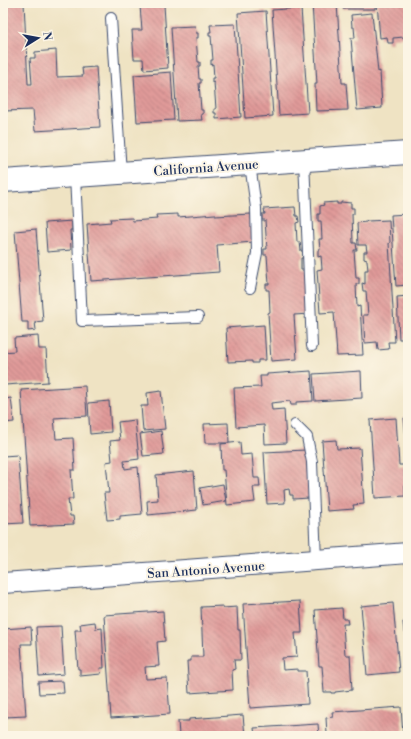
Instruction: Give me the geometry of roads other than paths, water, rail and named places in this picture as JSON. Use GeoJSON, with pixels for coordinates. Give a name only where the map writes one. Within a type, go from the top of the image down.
{"type":"FeatureCollection","features":[{"type":"Feature","properties":{"kind":"main road","name":"California Avenue"},"geometry":{"type":"LineString","coordinates":[[3,181],[408,153]]}},
{"type":"Feature","properties":{"kind":"street","name":"San Antonio Avenue"},"geometry":{"type":"LineString","coordinates":[[3,583],[408,552]]}},
{"type":"Feature","properties":{"kind":"lane"},"geometry":{"type":"LineString","coordinates":[[111,18],[121,173]]}},
{"type":"Feature","properties":{"kind":"lane"},"geometry":{"type":"LineString","coordinates":[[304,160],[312,346]]}},
{"type":"Feature","properties":{"kind":"lane"},"geometry":{"type":"LineString","coordinates":[[250,164],[256,208],[258,252],[250,288]]}},
{"type":"Feature","properties":{"kind":"lane"},"geometry":{"type":"LineString","coordinates":[[75,176],[82,321],[198,317]]}},
{"type":"Feature","properties":{"kind":"lane"},"geometry":{"type":"LineString","coordinates":[[295,425],[307,437],[312,462],[316,560]]}}]}
